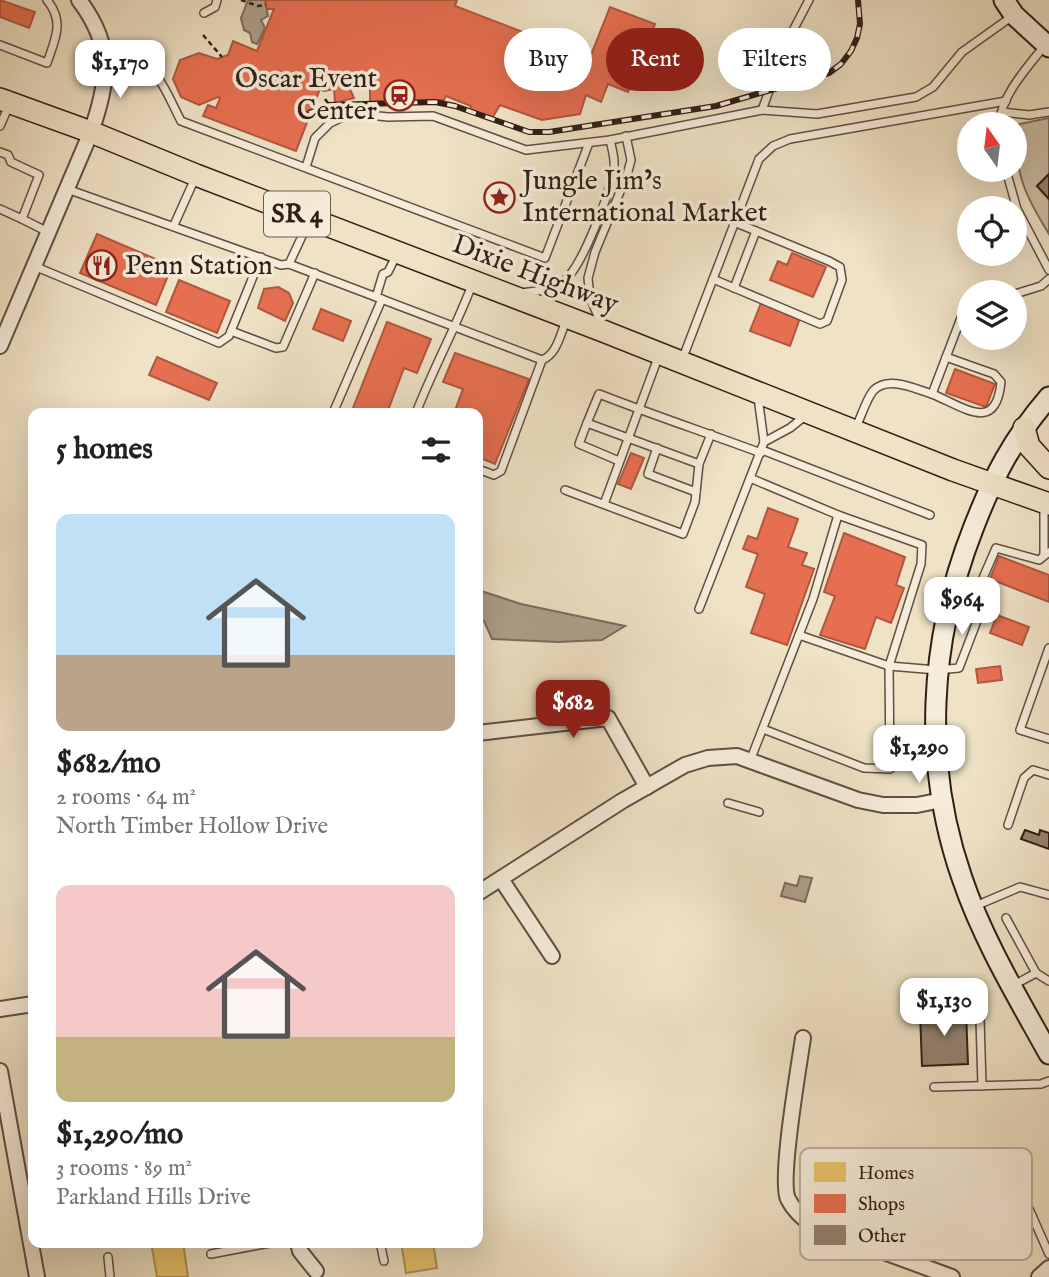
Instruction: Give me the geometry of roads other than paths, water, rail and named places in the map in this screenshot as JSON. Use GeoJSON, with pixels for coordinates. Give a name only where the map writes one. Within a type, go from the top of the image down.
{"type":"FeatureCollection","features":[{"type":"Feature","properties":{"kind":"main road"},"geometry":{"type":"LineString","coordinates":[[1009,8],[1047,46]]}},
{"type":"Feature","properties":{"kind":"main road","name":"Dixie Highway"},"geometry":{"type":"LineString","coordinates":[[5,101],[508,294],[990,484],[1047,503]]}},
{"type":"Feature","properties":{"kind":"main road"},"geometry":{"type":"LineString","coordinates":[[1049,397],[1004,457],[990,484],[964,552],[949,598],[937,670],[935,732],[942,800],[953,851],[972,907],[1011,986],[1049,1054]]}},
{"type":"Feature","properties":{"kind":"main road"},"geometry":{"type":"LineString","coordinates":[[1024,428],[1029,446],[1049,468]]}},
{"type":"Feature","properties":{"kind":"street"},"geometry":{"type":"LineString","coordinates":[[0,346],[91,132],[103,96],[107,74],[103,50],[93,18],[79,0]]}},
{"type":"Feature","properties":{"kind":"street"},"geometry":{"type":"LineString","coordinates":[[483,732],[608,718],[647,787]]}},
{"type":"Feature","properties":{"kind":"street"},"geometry":{"type":"LineString","coordinates":[[483,890],[647,787],[685,765],[708,758],[737,756],[858,800],[883,805],[917,805],[942,800]]}},
{"type":"Feature","properties":{"kind":"street"},"geometry":{"type":"LineString","coordinates":[[501,879],[552,956]]}},
{"type":"Feature","properties":{"kind":"street"},"geometry":{"type":"LineString","coordinates":[[0,1009],[28,1005]]}},
{"type":"Feature","properties":{"kind":"street"},"geometry":{"type":"LineString","coordinates":[[800,1216],[787,1196],[785,1174],[803,1038]]}},
{"type":"Feature","properties":{"kind":"street"},"geometry":{"type":"LineString","coordinates":[[0,1071],[28,1227]]}},
{"type":"Feature","properties":{"kind":"street"},"geometry":{"type":"LineString","coordinates":[[32,1248],[37,1277]]}},
{"type":"Feature","properties":{"kind":"street"},"geometry":{"type":"LineString","coordinates":[[299,1248],[315,1275]]}},
{"type":"Feature","properties":{"kind":"street"},"geometry":{"type":"LineString","coordinates":[[906,1260],[952,1277]]}},
{"type":"Feature","properties":{"kind":"street"},"geometry":{"type":"LineString","coordinates":[[1040,1277],[1049,1268]]}},
{"type":"Feature","properties":{"kind":"lane"},"geometry":{"type":"LineString","coordinates":[[0,45],[47,63],[58,20],[56,10],[47,0]]}},
{"type":"Feature","properties":{"kind":"lane"},"geometry":{"type":"LineString","coordinates":[[204,13],[215,7],[217,0]]}},
{"type":"Feature","properties":{"kind":"lane"},"geometry":{"type":"LineString","coordinates":[[762,110],[787,42],[809,0]]}},
{"type":"Feature","properties":{"kind":"lane"},"geometry":{"type":"LineString","coordinates":[[306,167],[315,138],[330,123],[347,115],[433,116],[526,150],[610,140],[762,110],[817,114],[916,97],[933,87],[962,52],[1009,8]]}},
{"type":"Feature","properties":{"kind":"lane"},"geometry":{"type":"LineString","coordinates":[[1002,112],[1016,83],[1047,46]]}},
{"type":"Feature","properties":{"kind":"lane"},"geometry":{"type":"LineString","coordinates":[[105,62],[129,59],[145,64],[155,73],[181,121],[545,258],[589,143]]}},
{"type":"Feature","properties":{"kind":"lane"},"geometry":{"type":"LineString","coordinates":[[0,126],[5,101]]}},
{"type":"Feature","properties":{"kind":"lane"},"geometry":{"type":"LineString","coordinates":[[681,362],[759,159],[773,146],[790,139],[1006,101]]}},
{"type":"Feature","properties":{"kind":"lane"},"geometry":{"type":"LineString","coordinates":[[1027,115],[1049,112]]}},
{"type":"Feature","properties":{"kind":"lane"},"geometry":{"type":"LineString","coordinates":[[603,331],[590,297],[588,278],[595,253],[627,175],[631,160],[626,136]]}},
{"type":"Feature","properties":{"kind":"lane"},"geometry":{"type":"LineString","coordinates":[[508,294],[548,290],[562,283],[571,274],[582,256],[608,192],[614,169],[610,140]]}},
{"type":"Feature","properties":{"kind":"lane"},"geometry":{"type":"LineString","coordinates":[[0,152],[8,155],[11,162],[39,175],[22,219]]}},
{"type":"Feature","properties":{"kind":"lane"},"geometry":{"type":"LineString","coordinates":[[174,225],[196,175]]}},
{"type":"Feature","properties":{"kind":"lane"},"geometry":{"type":"LineString","coordinates":[[1009,182],[1017,209],[1049,270]]}},
{"type":"Feature","properties":{"kind":"lane"},"geometry":{"type":"LineString","coordinates":[[67,189],[281,265],[289,264],[541,360],[547,358],[555,349],[567,318]]}},
{"type":"Feature","properties":{"kind":"lane"},"geometry":{"type":"LineString","coordinates":[[0,209],[48,232]]}},
{"type":"Feature","properties":{"kind":"lane"},"geometry":{"type":"LineString","coordinates":[[289,264],[310,219]]}},
{"type":"Feature","properties":{"kind":"lane"},"geometry":{"type":"LineString","coordinates":[[713,279],[820,324],[827,321],[839,290],[842,280],[840,267],[734,222]]}},
{"type":"Feature","properties":{"kind":"lane"},"geometry":{"type":"LineString","coordinates":[[734,288],[756,231]]}},
{"type":"Feature","properties":{"kind":"lane"},"geometry":{"type":"LineString","coordinates":[[335,408],[379,298],[380,281],[398,253]]}},
{"type":"Feature","properties":{"kind":"lane"},"geometry":{"type":"LineString","coordinates":[[34,266],[219,343],[229,337],[261,257]]}},
{"type":"Feature","properties":{"kind":"lane"},"geometry":{"type":"LineString","coordinates":[[231,331],[276,348],[283,347],[315,274]]}},
{"type":"Feature","properties":{"kind":"lane"},"geometry":{"type":"LineString","coordinates":[[1027,290],[1041,286],[1049,279]]}},
{"type":"Feature","properties":{"kind":"lane"},"geometry":{"type":"LineString","coordinates":[[418,408],[474,282]]}},
{"type":"Feature","properties":{"kind":"lane"},"geometry":{"type":"LineString","coordinates":[[932,394],[957,328]]}},
{"type":"Feature","properties":{"kind":"lane"},"geometry":{"type":"LineString","coordinates":[[604,504],[660,354]]}},
{"type":"Feature","properties":{"kind":"lane"},"geometry":{"type":"LineString","coordinates":[[854,431],[873,391],[885,384],[897,384],[932,394],[979,414],[992,411],[999,401],[1001,383],[994,374],[946,357]]}},
{"type":"Feature","properties":{"kind":"lane"},"geometry":{"type":"LineString","coordinates":[[483,471],[494,475],[501,471],[541,360]]}},
{"type":"Feature","properties":{"kind":"lane"},"geometry":{"type":"LineString","coordinates":[[699,609],[763,448],[757,393]]}},
{"type":"Feature","properties":{"kind":"lane"},"geometry":{"type":"LineString","coordinates":[[619,461],[579,444],[599,394],[711,434],[763,448],[930,515]]}},
{"type":"Feature","properties":{"kind":"lane"},"geometry":{"type":"LineString","coordinates":[[763,448],[808,413]]}},
{"type":"Feature","properties":{"kind":"lane"},"geometry":{"type":"LineString","coordinates":[[587,423],[699,464]]}},
{"type":"Feature","properties":{"kind":"lane"},"geometry":{"type":"LineString","coordinates":[[565,490],[683,534],[695,502],[699,464],[711,434]]}},
{"type":"Feature","properties":{"kind":"lane"},"geometry":{"type":"LineString","coordinates":[[657,448],[649,474],[696,492]]}},
{"type":"Feature","properties":{"kind":"lane"},"geometry":{"type":"LineString","coordinates":[[750,478],[838,515],[922,545],[920,564],[889,666],[890,769],[864,768],[763,729]]}},
{"type":"Feature","properties":{"kind":"lane"},"geometry":{"type":"LineString","coordinates":[[799,635],[889,666],[937,670],[958,668],[980,613],[983,578],[996,548],[1039,560],[1047,553],[1047,503]]}},
{"type":"Feature","properties":{"kind":"lane"},"geometry":{"type":"LineString","coordinates":[[750,761],[813,598],[838,515]]}},
{"type":"Feature","properties":{"kind":"lane"},"geometry":{"type":"LineString","coordinates":[[949,598],[980,613]]}},
{"type":"Feature","properties":{"kind":"lane"},"geometry":{"type":"LineString","coordinates":[[1049,648],[1020,730],[1049,739]]}},
{"type":"Feature","properties":{"kind":"lane"},"geometry":{"type":"LineString","coordinates":[[1007,825],[1024,778],[1034,770],[1049,775]]}},
{"type":"Feature","properties":{"kind":"lane"},"geometry":{"type":"LineString","coordinates":[[728,803],[760,812]]}},
{"type":"Feature","properties":{"kind":"lane"},"geometry":{"type":"LineString","coordinates":[[972,907],[1020,887],[1049,895]]}},
{"type":"Feature","properties":{"kind":"lane"},"geometry":{"type":"LineString","coordinates":[[1006,918],[1036,973],[1049,981]]}},
{"type":"Feature","properties":{"kind":"lane"},"geometry":{"type":"LineString","coordinates":[[1011,986],[1036,973]]}},
{"type":"Feature","properties":{"kind":"lane"},"geometry":{"type":"LineString","coordinates":[[980,1019],[982,1086]]}},
{"type":"Feature","properties":{"kind":"lane"},"geometry":{"type":"LineString","coordinates":[[934,1087],[1041,1084],[1049,1081]]}},
{"type":"Feature","properties":{"kind":"lane"},"geometry":{"type":"LineString","coordinates":[[1032,1216],[1049,1254]]}},
{"type":"Feature","properties":{"kind":"lane"},"geometry":{"type":"LineString","coordinates":[[211,1254],[243,1248]]}},
{"type":"Feature","properties":{"kind":"lane"},"geometry":{"type":"LineString","coordinates":[[381,1248],[384,1261]]}},
{"type":"Feature","properties":{"kind":"lane"},"geometry":{"type":"LineString","coordinates":[[108,1257],[110,1277]]}},
{"type":"Feature","properties":{"kind":"railway"},"geometry":{"type":"LineString","coordinates":[[309,113],[329,105],[435,102],[455,106],[529,132],[549,132],[716,106],[829,73],[841,64],[857,38],[860,24],[858,0]]}},
{"type":"Feature","properties":{"kind":"place","name":"Oscar Event Center"},"geometry":{"type":"Point","coordinates":[400,95]}},
{"type":"Feature","properties":{"kind":"place","name":"Jungle Jim’s International Market"},"geometry":{"type":"Point","coordinates":[499,197]}},
{"type":"Feature","properties":{"kind":"place","name":"Penn Station"},"geometry":{"type":"Point","coordinates":[102,266]}}]}
